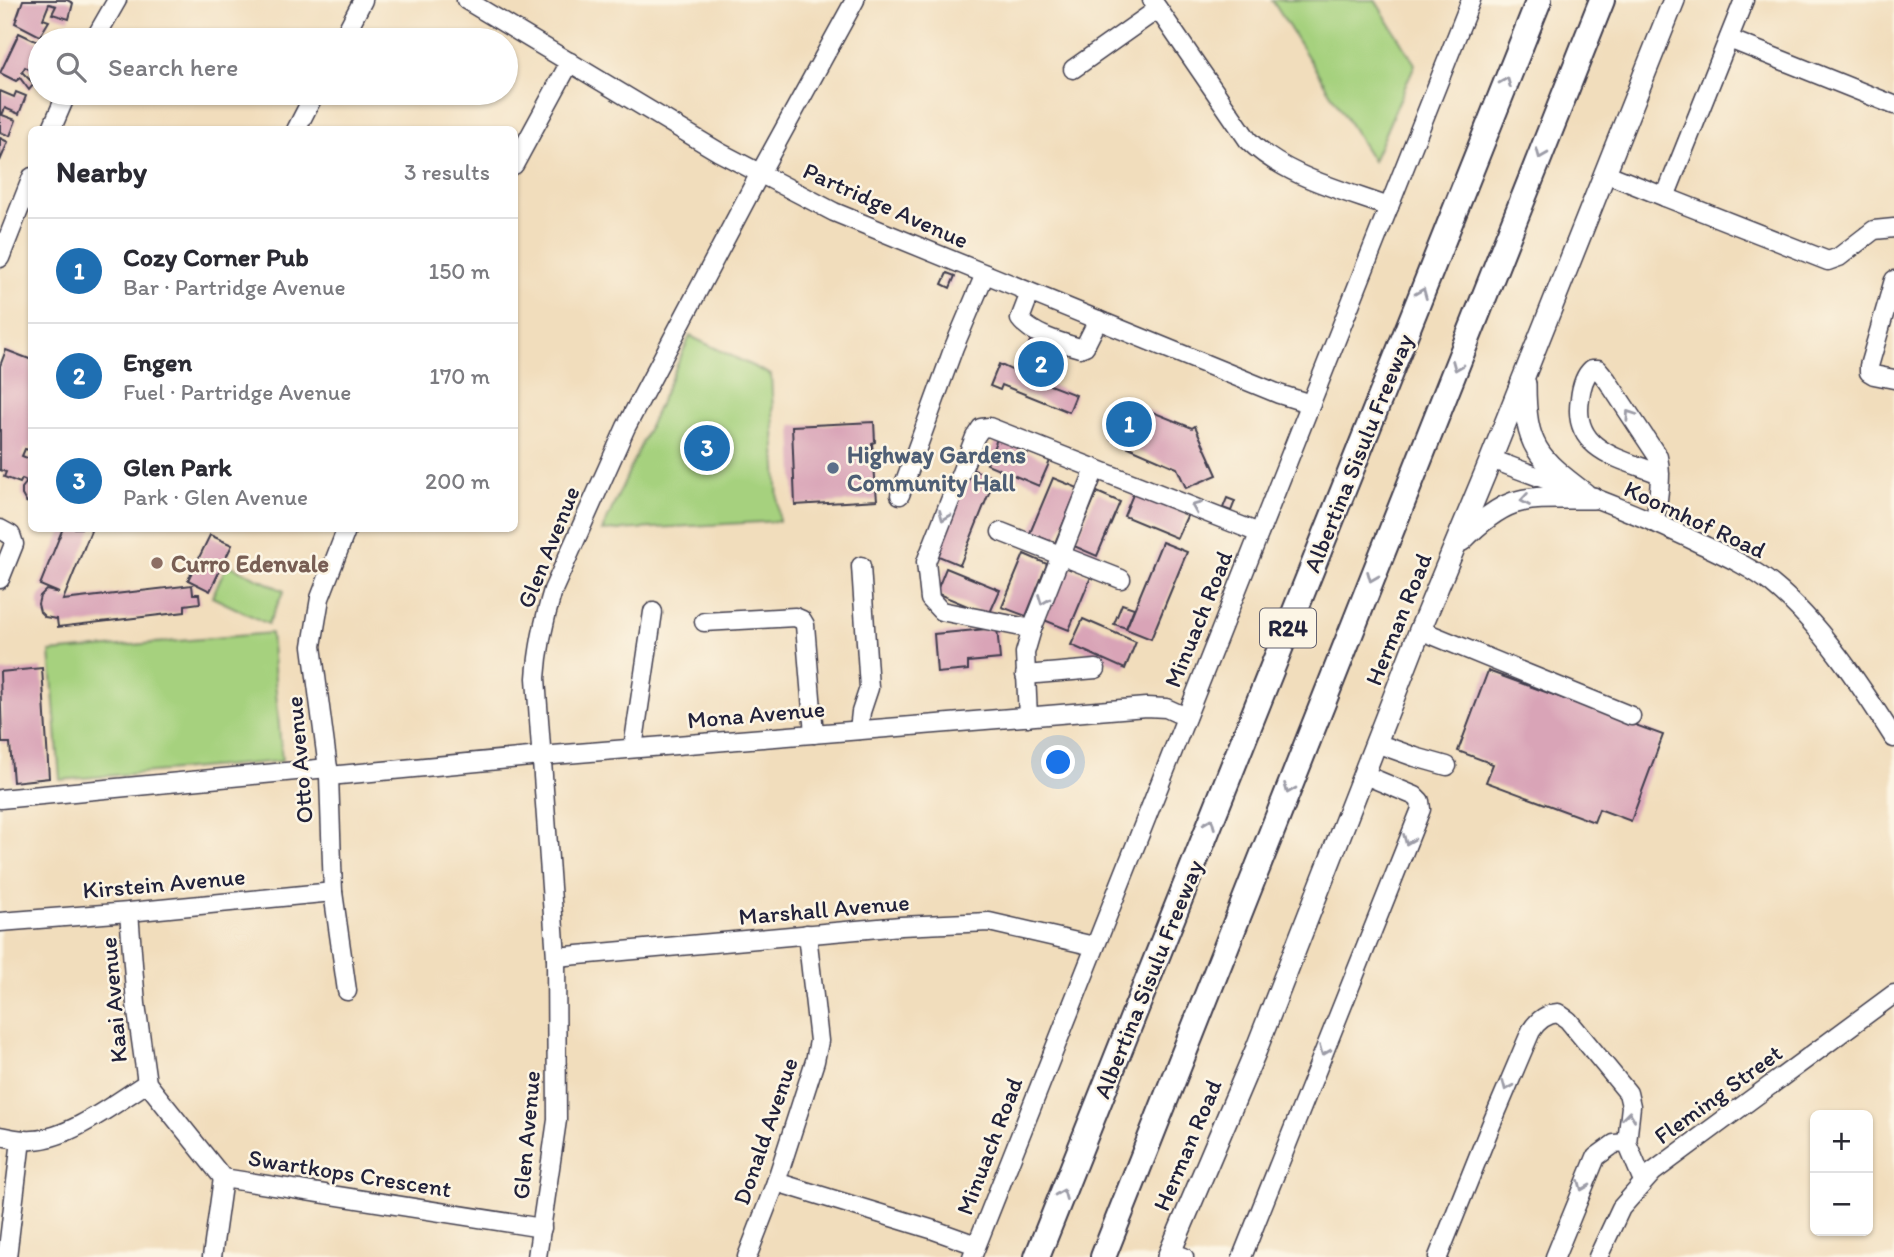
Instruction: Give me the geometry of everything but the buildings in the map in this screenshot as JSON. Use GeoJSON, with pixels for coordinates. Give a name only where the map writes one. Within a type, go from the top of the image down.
{"type":"FeatureCollection","features":[{"type":"Feature","properties":{"kind":"highway","name":"Albertina Sisulu Freeway"},"geometry":{"type":"LineString","coordinates":[[1037,1257],[1539,0]]}},
{"type":"Feature","properties":{"kind":"highway","name":"R24"},"geometry":{"type":"LineString","coordinates":[[1103,1257],[1602,0]]}},
{"type":"Feature","properties":{"kind":"main road","name":"Herman Road"},"geometry":{"type":"LineString","coordinates":[[1174,1255],[1420,630],[1456,547],[1674,0]]}},
{"type":"Feature","properties":{"kind":"main road"},"geometry":{"type":"LineString","coordinates":[[1525,372],[1525,416],[1533,442],[1551,467],[1589,496]]}},
{"type":"Feature","properties":{"kind":"main road"},"geometry":{"type":"LineString","coordinates":[[1456,547],[1489,514],[1512,502],[1589,496]]}},
{"type":"Feature","properties":{"kind":"street"},"geometry":{"type":"LineString","coordinates":[[101,28],[117,0]]}},
{"type":"Feature","properties":{"kind":"street"},"geometry":{"type":"LineString","coordinates":[[348,28],[363,0]]}},
{"type":"Feature","properties":{"kind":"street","name":"Partridge Avenue"},"geometry":{"type":"LineString","coordinates":[[466,0],[513,28]]}},
{"type":"Feature","properties":{"kind":"street","name":"Minuach Road"},"geometry":{"type":"LineString","coordinates":[[974,1251],[1471,0]]}},
{"type":"Feature","properties":{"kind":"street"},"geometry":{"type":"LineString","coordinates":[[1665,197],[1744,0]]}},
{"type":"Feature","properties":{"kind":"street","name":"Glen Avenue"},"geometry":{"type":"LineString","coordinates":[[537,1257],[556,1120],[556,957],[541,755],[537,667],[539,639],[553,590],[626,427],[850,2]]}},
{"type":"Feature","properties":{"kind":"street"},"geometry":{"type":"LineString","coordinates":[[1073,69],[1155,4],[1255,147],[1277,163],[1335,188],[1390,207]]}},
{"type":"Feature","properties":{"kind":"street","name":"Partridge Avenue"},"geometry":{"type":"LineString","coordinates":[[518,31],[759,175],[834,212],[1311,404]]}},
{"type":"Feature","properties":{"kind":"street"},"geometry":{"type":"LineString","coordinates":[[1729,38],[1894,105]]}},
{"type":"Feature","properties":{"kind":"street"},"geometry":{"type":"LineString","coordinates":[[518,158],[570,62]]}},
{"type":"Feature","properties":{"kind":"street"},"geometry":{"type":"LineString","coordinates":[[53,126],[62,105]]}},
{"type":"Feature","properties":{"kind":"street"},"geometry":{"type":"LineString","coordinates":[[298,126],[309,105]]}},
{"type":"Feature","properties":{"kind":"street"},"geometry":{"type":"LineString","coordinates":[[1605,173],[1828,261],[1839,257],[1874,230],[1894,228]]}},
{"type":"Feature","properties":{"kind":"street"},"geometry":{"type":"LineString","coordinates":[[0,258],[24,220],[28,198]]}},
{"type":"Feature","properties":{"kind":"street"},"geometry":{"type":"LineString","coordinates":[[900,495],[940,384],[985,274]]}},
{"type":"Feature","properties":{"kind":"street"},"geometry":{"type":"LineString","coordinates":[[1894,280],[1869,366],[1874,375],[1894,379]]}},
{"type":"Feature","properties":{"kind":"street"},"geometry":{"type":"LineString","coordinates":[[1030,292],[1020,319],[1036,332],[1080,348],[1085,345],[1098,320]]}},
{"type":"Feature","properties":{"kind":"street"},"geometry":{"type":"LineString","coordinates":[[1655,523],[1660,474],[1660,466],[1655,451],[1607,380],[1598,369],[1592,369],[1587,374],[1579,404],[1583,432],[1596,448],[1660,474]]}},
{"type":"Feature","properties":{"kind":"street"},"geometry":{"type":"LineString","coordinates":[[1032,629],[941,611],[930,599],[926,562],[975,437],[981,428],[985,427],[1096,468],[1259,533]]}},
{"type":"Feature","properties":{"kind":"street","name":"Koornhof Road"},"geometry":{"type":"LineString","coordinates":[[1491,459],[1655,523],[1718,552],[1770,583],[1791,601],[1829,646],[1894,738]]}},
{"type":"Feature","properties":{"kind":"street"},"geometry":{"type":"LineString","coordinates":[[1028,716],[1025,653],[1096,468]]}},
{"type":"Feature","properties":{"kind":"street"},"geometry":{"type":"LineString","coordinates":[[0,528],[11,535],[14,544],[0,579]]}},
{"type":"Feature","properties":{"kind":"street","name":"Otto Avenue"},"geometry":{"type":"LineString","coordinates":[[345,532],[320,598],[312,646],[328,772],[332,892],[347,991]]}},
{"type":"Feature","properties":{"kind":"street"},"geometry":{"type":"LineString","coordinates":[[1001,532],[1121,579]]}},
{"type":"Feature","properties":{"kind":"street"},"geometry":{"type":"LineString","coordinates":[[859,730],[861,712],[869,688],[861,566]]}},
{"type":"Feature","properties":{"kind":"street"},"geometry":{"type":"LineString","coordinates":[[633,748],[653,612]]}},
{"type":"Feature","properties":{"kind":"street"},"geometry":{"type":"LineString","coordinates":[[704,622],[795,617],[802,620],[814,734]]}},
{"type":"Feature","properties":{"kind":"street"},"geometry":{"type":"LineString","coordinates":[[1420,630],[1631,716]]}},
{"type":"Feature","properties":{"kind":"street"},"geometry":{"type":"LineString","coordinates":[[1026,675],[1096,669]]}},
{"type":"Feature","properties":{"kind":"street","name":"Mona Avenue"},"geometry":{"type":"LineString","coordinates":[[0,799],[1157,707],[1175,710],[1186,717]]}},
{"type":"Feature","properties":{"kind":"street"},"geometry":{"type":"LineString","coordinates":[[1377,743],[1447,766]]}},
{"type":"Feature","properties":{"kind":"street"},"geometry":{"type":"LineString","coordinates":[[1242,1257],[1420,809],[1418,798],[1398,787],[1365,775]]}},
{"type":"Feature","properties":{"kind":"street","name":"Kirstein Avenue"},"geometry":{"type":"LineString","coordinates":[[0,922],[332,892]]}},
{"type":"Feature","properties":{"kind":"street","name":"Kaai Avenue"},"geometry":{"type":"LineString","coordinates":[[129,912],[147,1083]]}},
{"type":"Feature","properties":{"kind":"street","name":"Marshall Avenue"},"geometry":{"type":"LineString","coordinates":[[556,957],[901,926],[989,922],[1094,946]]}},
{"type":"Feature","properties":{"kind":"street","name":"Donald Avenue"},"geometry":{"type":"LineString","coordinates":[[747,1257],[812,1076],[819,1041],[807,934]]}},
{"type":"Feature","properties":{"kind":"street","name":"Fleming Street"},"geometry":{"type":"LineString","coordinates":[[1598,1257],[1621,1209],[1643,1181],[1894,994]]}},
{"type":"Feature","properties":{"kind":"street"},"geometry":{"type":"LineString","coordinates":[[1438,1257],[1490,1125],[1531,1031],[1543,1018],[1558,1013],[1568,1020],[1628,1093],[1631,1106],[1627,1143],[1643,1181]]}},
{"type":"Feature","properties":{"kind":"street"},"geometry":{"type":"LineString","coordinates":[[0,1136],[36,1140],[71,1128],[147,1083]]}},
{"type":"Feature","properties":{"kind":"street","name":"Swartkops Crescent"},"geometry":{"type":"LineString","coordinates":[[147,1083],[223,1178],[542,1228]]}},
{"type":"Feature","properties":{"kind":"street"},"geometry":{"type":"LineString","coordinates":[[7,1257],[21,1140]]}},
{"type":"Feature","properties":{"kind":"street"},"geometry":{"type":"LineString","coordinates":[[1555,1257],[1596,1157],[1614,1144],[1627,1143]]}},
{"type":"Feature","properties":{"kind":"street"},"geometry":{"type":"LineString","coordinates":[[212,1257],[223,1178]]}},
{"type":"Feature","properties":{"kind":"street"},"geometry":{"type":"LineString","coordinates":[[776,1182],[934,1230],[974,1251]]}},
{"type":"Feature","properties":{"kind":"green space"},"geometry":{"type":"Polygon","coordinates":[[[1272,0],[1375,0],[1415,64],[1373,161],[1272,0]]]}},
{"type":"Feature","properties":{"kind":"green space"},"geometry":{"type":"Polygon","coordinates":[[[690,336],[771,375],[779,521],[602,531],[690,336]]]}},
{"type":"Feature","properties":{"kind":"green space"},"geometry":{"type":"Polygon","coordinates":[[[227,564],[284,591],[268,624],[212,597],[227,564]]]}},
{"type":"Feature","properties":{"kind":"green space"},"geometry":{"type":"Polygon","coordinates":[[[271,633],[282,761],[60,780],[50,652],[271,633]]]}},
{"type":"Feature","properties":{"kind":"place","name":"Engen"},"geometry":{"type":"Point","coordinates":[1041,364]}},
{"type":"Feature","properties":{"kind":"place","name":"Cozy Corner Pub"},"geometry":{"type":"Point","coordinates":[1129,424]}},
{"type":"Feature","properties":{"kind":"place","name":"Glen Park"},"geometry":{"type":"Point","coordinates":[707,448]}},
{"type":"Feature","properties":{"kind":"place","name":"Highway Gardens Community Hall"},"geometry":{"type":"Point","coordinates":[833,468]}},
{"type":"Feature","properties":{"kind":"place","name":"Curro Edenvale"},"geometry":{"type":"Point","coordinates":[157,563]}}]}
